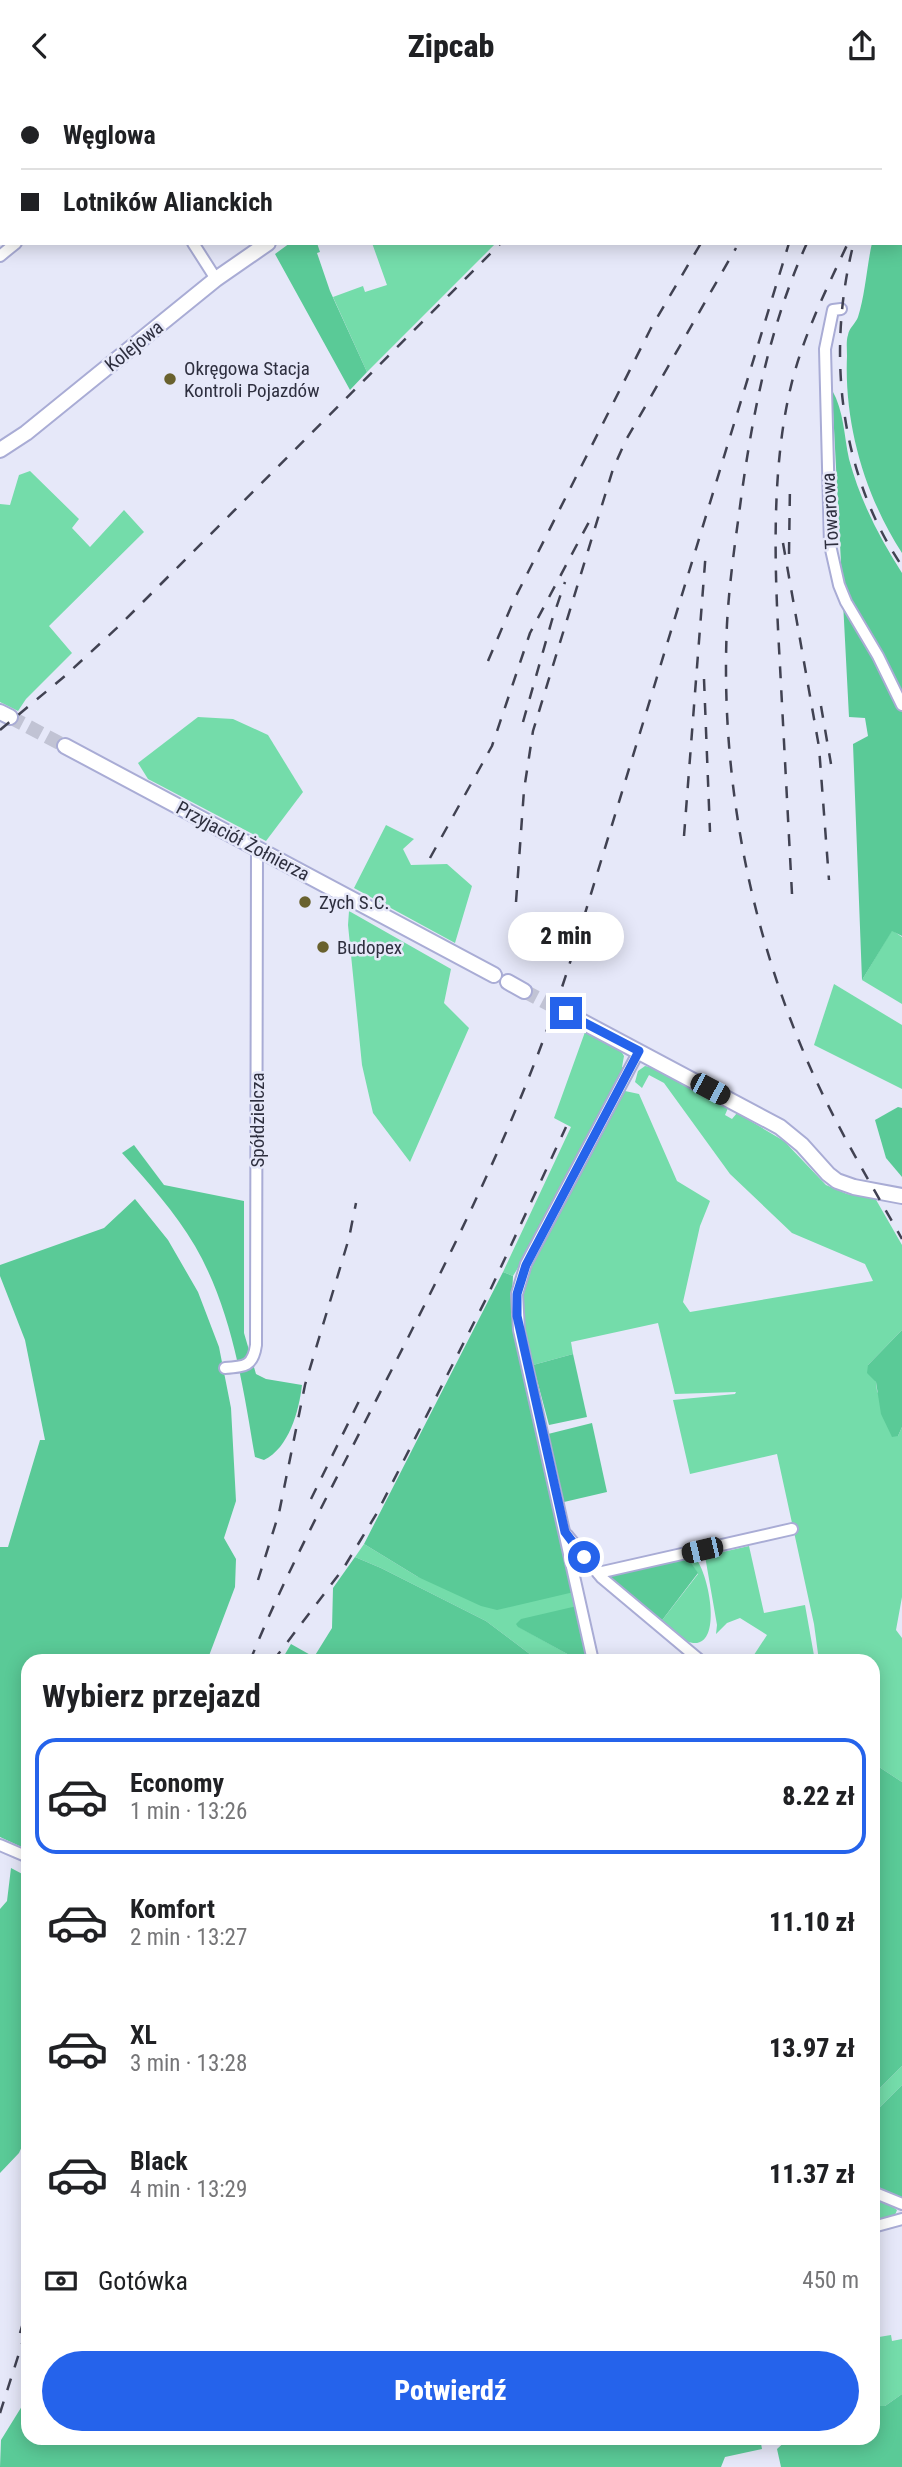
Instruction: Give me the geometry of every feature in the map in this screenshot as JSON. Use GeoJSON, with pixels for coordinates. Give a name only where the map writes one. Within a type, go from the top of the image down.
{"type":"FeatureCollection","features":[{"type":"Feature","properties":{"kind":"main road","name":"Kolejowa"},"geometry":{"type":"LineString","coordinates":[[0,450],[26,433],[216,279],[265,245]]}},
{"type":"Feature","properties":{"kind":"main road","name":"Przyjaciół Żołnierza"},"geometry":{"type":"LineString","coordinates":[[65,746],[494,975]]}},
{"type":"Feature","properties":{"kind":"main road"},"geometry":{"type":"LineString","coordinates":[[508,982],[524,991]]}},
{"type":"Feature","properties":{"kind":"main road"},"geometry":{"type":"LineString","coordinates":[[566,1013],[780,1127],[837,1181],[902,1196]]}},
{"type":"Feature","properties":{"kind":"street"},"geometry":{"type":"LineString","coordinates":[[194,245],[216,279]]}},
{"type":"Feature","properties":{"kind":"street","name":"Towarowa"},"geometry":{"type":"LineString","coordinates":[[841,309],[833,310],[825,349],[830,545],[839,585],[846,602],[878,656],[902,705]]}},
{"type":"Feature","properties":{"kind":"street","name":"Spółdzielcza"},"geometry":{"type":"LineString","coordinates":[[225,1368],[243,1367],[251,1362],[255,1357],[256,1345],[257,849]]}},
{"type":"Feature","properties":{"kind":"street"},"geometry":{"type":"LineString","coordinates":[[591,1654],[519,1329],[517,1294],[526,1265],[639,1051]]}},
{"type":"Feature","properties":{"kind":"street"},"geometry":{"type":"LineString","coordinates":[[598,1573],[792,1529]]}},
{"type":"Feature","properties":{"kind":"street"},"geometry":{"type":"LineString","coordinates":[[565,1532],[598,1573],[693,1654]]}},
{"type":"Feature","properties":{"kind":"street"},"geometry":{"type":"LineString","coordinates":[[0,1845],[21,1854]]}},
{"type":"Feature","properties":{"kind":"street"},"geometry":{"type":"LineString","coordinates":[[880,2195],[902,2204]]}},
{"type":"Feature","properties":{"kind":"street"},"geometry":{"type":"LineString","coordinates":[[880,2225],[902,2219]]}},
{"type":"Feature","properties":{"kind":"green space"},"geometry":{"type":"Polygon","coordinates":[[[287,245],[318,245],[320,252],[317,253],[330,291],[367,372],[350,390],[275,254],[287,245]]]}},
{"type":"Feature","properties":{"kind":"green space"},"geometry":{"type":"Polygon","coordinates":[[[373,245],[494,245],[367,372],[333,297],[363,286],[365,292],[387,285],[373,245]]]}},
{"type":"Feature","properties":{"kind":"green space"},"geometry":{"type":"Polygon","coordinates":[[[872,245],[902,245],[902,553],[877,508],[853,433],[847,382],[847,340],[860,309],[872,245]]]}},
{"type":"Feature","properties":{"kind":"green space"},"geometry":{"type":"Polygon","coordinates":[[[832,390],[841,415],[849,459],[859,489],[878,532],[902,573],[902,936],[892,931],[862,980],[853,744],[868,736],[865,718],[849,717],[832,390]]]}},
{"type":"Feature","properties":{"kind":"green space"},"geometry":{"type":"Polygon","coordinates":[[[30,471],[79,519],[72,528],[90,547],[124,510],[144,532],[49,626],[72,653],[26,699],[18,711],[0,702],[0,504],[10,505],[19,475],[30,471]]]}},
{"type":"Feature","properties":{"kind":"green space"},"geometry":{"type":"Polygon","coordinates":[[[198,717],[233,719],[268,735],[303,792],[266,841],[148,779],[138,763],[198,717]]]}},
{"type":"Feature","properties":{"kind":"green space"},"geometry":{"type":"Polygon","coordinates":[[[386,825],[414,839],[403,849],[411,865],[447,864],[472,886],[455,943],[354,888],[386,825]]]}},
{"type":"Feature","properties":{"kind":"green space"},"geometry":{"type":"Polygon","coordinates":[[[349,911],[451,969],[444,1003],[469,1028],[410,1162],[373,1113],[362,1065],[348,925],[349,911]]]}},
{"type":"Feature","properties":{"kind":"green space"},"geometry":{"type":"Polygon","coordinates":[[[892,930],[902,937],[902,1004],[862,980],[892,930]]]}},
{"type":"Feature","properties":{"kind":"green space"},"geometry":{"type":"Polygon","coordinates":[[[834,984],[902,1025],[902,1089],[814,1045],[834,984]]]}},
{"type":"Feature","properties":{"kind":"green space"},"geometry":{"type":"Polygon","coordinates":[[[585,1032],[621,1051],[624,1068],[513,1276],[503,1272],[571,1127],[554,1118],[585,1032]]]}},
{"type":"Feature","properties":{"kind":"green space"},"geometry":{"type":"Polygon","coordinates":[[[645,1066],[655,1068],[728,1108],[725,1115],[732,1119],[737,1113],[784,1141],[826,1185],[847,1194],[875,1198],[902,1245],[902,1330],[868,1365],[898,1436],[902,1427],[902,1597],[896,1630],[902,1638],[902,1782],[880,1768],[880,1654],[818,1654],[777,1454],[690,1474],[673,1400],[736,1392],[675,1394],[658,1323],[571,1342],[573,1354],[533,1365],[531,1360],[520,1314],[522,1283],[620,1094],[625,1091],[639,1094],[677,1181],[710,1201],[700,1226],[683,1302],[690,1312],[873,1281],[865,1264],[792,1233],[730,1174],[664,1083],[649,1075],[642,1088],[635,1082],[638,1071],[645,1066]]]}},
{"type":"Feature","properties":{"kind":"green space"},"geometry":{"type":"Polygon","coordinates":[[[898,1107],[902,1108],[902,1177],[886,1158],[875,1120],[898,1107]]]}},
{"type":"Feature","properties":{"kind":"green space"},"geometry":{"type":"Polygon","coordinates":[[[134,1145],[164,1185],[244,1201],[244,1333],[256,1374],[266,1379],[302,1385],[295,1417],[286,1438],[273,1454],[264,1460],[255,1457],[234,1349],[208,1271],[179,1221],[122,1153],[134,1145]]]}},
{"type":"Feature","properties":{"kind":"green space"},"geometry":{"type":"Polygon","coordinates":[[[135,1199],[168,1240],[198,1292],[219,1347],[231,1408],[236,1501],[224,1538],[236,1559],[235,1587],[210,1654],[21,1654],[21,1847],[0,1837],[0,1547],[8,1547],[40,1440],[45,1440],[25,1340],[0,1276],[0,1265],[104,1228],[135,1199]]]}},
{"type":"Feature","properties":{"kind":"green space"},"geometry":{"type":"Polygon","coordinates":[[[503,1272],[513,1276],[511,1314],[574,1592],[497,1610],[481,1606],[418,1577],[364,1544],[503,1272]]]}},
{"type":"Feature","properties":{"kind":"green space"},"geometry":{"type":"Polygon","coordinates":[[[902,1330],[902,1427],[898,1436],[892,1437],[881,1414],[876,1382],[867,1373],[868,1365],[902,1330]]]}},
{"type":"Feature","properties":{"kind":"green space"},"geometry":{"type":"Polygon","coordinates":[[[573,1354],[587,1417],[549,1425],[533,1365],[573,1354]]]}},
{"type":"Feature","properties":{"kind":"green space"},"geometry":{"type":"Polygon","coordinates":[[[592,1423],[607,1492],[564,1502],[548,1434],[592,1423]]]}},
{"type":"Feature","properties":{"kind":"green space"},"geometry":{"type":"Polygon","coordinates":[[[364,1544],[418,1577],[574,1592],[577,1606],[519,1627],[567,1654],[530,1654],[486,1621],[355,1557],[364,1544]]]}},
{"type":"Feature","properties":{"kind":"green space"},"geometry":{"type":"Polygon","coordinates":[[[749,1546],[764,1613],[805,1605],[814,1654],[755,1654],[767,1635],[740,1618],[727,1623],[716,1634],[717,1625],[705,1556],[749,1546]]]}},
{"type":"Feature","properties":{"kind":"green space"},"geometry":{"type":"Polygon","coordinates":[[[355,1557],[486,1621],[530,1654],[316,1654],[332,1628],[333,1588],[355,1557]]]}},
{"type":"Feature","properties":{"kind":"green space"},"geometry":{"type":"Polygon","coordinates":[[[688,1558],[695,1558],[705,1577],[711,1621],[703,1641],[693,1643],[680,1638],[660,1623],[698,1574],[688,1558]]]}},
{"type":"Feature","properties":{"kind":"green space"},"geometry":{"type":"Polygon","coordinates":[[[688,1558],[698,1573],[660,1623],[608,1579],[613,1573],[688,1558]]]}},
{"type":"Feature","properties":{"kind":"green space"},"geometry":{"type":"Polygon","coordinates":[[[577,1606],[588,1654],[567,1654],[518,1627],[516,1624],[521,1619],[577,1606]]]}},
{"type":"Feature","properties":{"kind":"green space"},"geometry":{"type":"Polygon","coordinates":[[[291,1644],[309,1654],[285,1654],[291,1644]]]}},
{"type":"Feature","properties":{"kind":"green space"},"geometry":{"type":"Polygon","coordinates":[[[880,1768],[902,1782],[902,2066],[880,2088],[880,1768]]]}},
{"type":"Feature","properties":{"kind":"green space"},"geometry":{"type":"Polygon","coordinates":[[[11,1868],[21,1873],[21,2149],[0,2173],[0,1909],[7,1901],[11,1868]]]}},
{"type":"Feature","properties":{"kind":"green space"},"geometry":{"type":"Polygon","coordinates":[[[902,2066],[902,2085],[880,2107],[880,2088],[902,2066]]]}},
{"type":"Feature","properties":{"kind":"green space"},"geometry":{"type":"Polygon","coordinates":[[[902,2085],[902,2199],[880,2191],[880,2107],[902,2085]]]}},
{"type":"Feature","properties":{"kind":"green space"},"geometry":{"type":"Polygon","coordinates":[[[880,2202],[897,2210],[895,2215],[880,2220],[880,2202]]]}},
{"type":"Feature","properties":{"kind":"green space"},"geometry":{"type":"Polygon","coordinates":[[[891,2335],[892,2341],[902,2339],[902,2394],[885,2406],[880,2406],[880,2337],[891,2335]]]}},
{"type":"Feature","properties":{"kind":"green space"},"geometry":{"type":"Polygon","coordinates":[[[902,2394],[902,2467],[781,2467],[777,2449],[781,2445],[880,2445],[880,2406],[885,2406],[902,2394]]]}},
{"type":"Feature","properties":{"kind":"green space"},"geometry":{"type":"Polygon","coordinates":[[[21,2408],[21,2445],[761,2445],[762,2449],[725,2457],[721,2467],[0,2467],[1,2440],[21,2408]]]}},
{"type":"Feature","properties":{"kind":"tunnel"},"geometry":{"type":"LineString","coordinates":[[10,717],[65,746]]}},
{"type":"Feature","properties":{"kind":"tunnel"},"geometry":{"type":"LineString","coordinates":[[524,991],[566,1013]]}},
{"type":"Feature","properties":{"kind":"railway"},"geometry":{"type":"LineString","coordinates":[[0,730],[65,676],[119,626],[499,245]]}},
{"type":"Feature","properties":{"kind":"railway"},"geometry":{"type":"LineString","coordinates":[[488,661],[514,600],[651,328],[700,245]]}},
{"type":"Feature","properties":{"kind":"railway"},"geometry":{"type":"LineString","coordinates":[[253,1654],[305,1540],[452,1250],[530,1075],[573,953],[788,245]]}},
{"type":"Feature","properties":{"kind":"railway"},"geometry":{"type":"LineString","coordinates":[[806,245],[793,276],[772,342],[749,445],[728,610],[728,738],[743,850],[770,961],[810,1067],[831,1111],[902,1239]]}},
{"type":"Feature","properties":{"kind":"railway"},"geometry":{"type":"LineString","coordinates":[[792,894],[777,597],[777,489],[784,419],[791,386],[816,313],[847,245]]}},
{"type":"Feature","properties":{"kind":"railway"},"geometry":{"type":"LineString","coordinates":[[516,902],[524,790],[533,731],[613,469],[626,440],[736,248]]}},
{"type":"Feature","properties":{"kind":"railway"},"geometry":{"type":"LineString","coordinates":[[852,250],[844,290],[841,331],[840,372],[844,413],[852,454],[865,493],[881,531],[902,566]]}},
{"type":"Feature","properties":{"kind":"railway"},"geometry":{"type":"LineString","coordinates":[[789,554],[790,484]]}},
{"type":"Feature","properties":{"kind":"railway"},"geometry":{"type":"LineString","coordinates":[[430,858],[492,746],[530,633],[590,520]]}},
{"type":"Feature","properties":{"kind":"railway"},"geometry":{"type":"LineString","coordinates":[[783,543],[819,747],[829,880]]}},
{"type":"Feature","properties":{"kind":"railway"},"geometry":{"type":"LineString","coordinates":[[684,836],[706,550]]}},
{"type":"Feature","properties":{"kind":"railway"},"geometry":{"type":"LineString","coordinates":[[523,722],[565,582]]}},
{"type":"Feature","properties":{"kind":"railway"},"geometry":{"type":"LineString","coordinates":[[704,679],[710,832]]}},
{"type":"Feature","properties":{"kind":"railway"},"geometry":{"type":"LineString","coordinates":[[821,706],[831,764]]}},
{"type":"Feature","properties":{"kind":"railway"},"geometry":{"type":"LineString","coordinates":[[278,1654],[343,1569],[377,1513],[487,1297],[566,1127]]}},
{"type":"Feature","properties":{"kind":"railway"},"geometry":{"type":"LineString","coordinates":[[258,1580],[279,1513],[305,1385],[349,1238],[356,1203]]}},
{"type":"Feature","properties":{"kind":"railway"},"geometry":{"type":"LineString","coordinates":[[311,1499],[363,1393]]}},
{"type":"Feature","properties":{"kind":"railway"},"geometry":{"type":"LineString","coordinates":[[0,2413],[21,2347]]}},
{"type":"Feature","properties":{"kind":"place","name":"Okręgowa Stacja Kontroli Pojazdów"},"geometry":{"type":"Point","coordinates":[170,379]}},
{"type":"Feature","properties":{"kind":"place","name":"Zych S.C."},"geometry":{"type":"Point","coordinates":[305,902]}},
{"type":"Feature","properties":{"kind":"place","name":"Budopex"},"geometry":{"type":"Point","coordinates":[323,947]}},
{"type":"Feature","properties":{"kind":"route"},"geometry":{"type":"LineString","coordinates":[[566,1013],[639,1051],[526,1265],[517,1294],[519,1329],[565,1532],[584,1557]]}}]}
